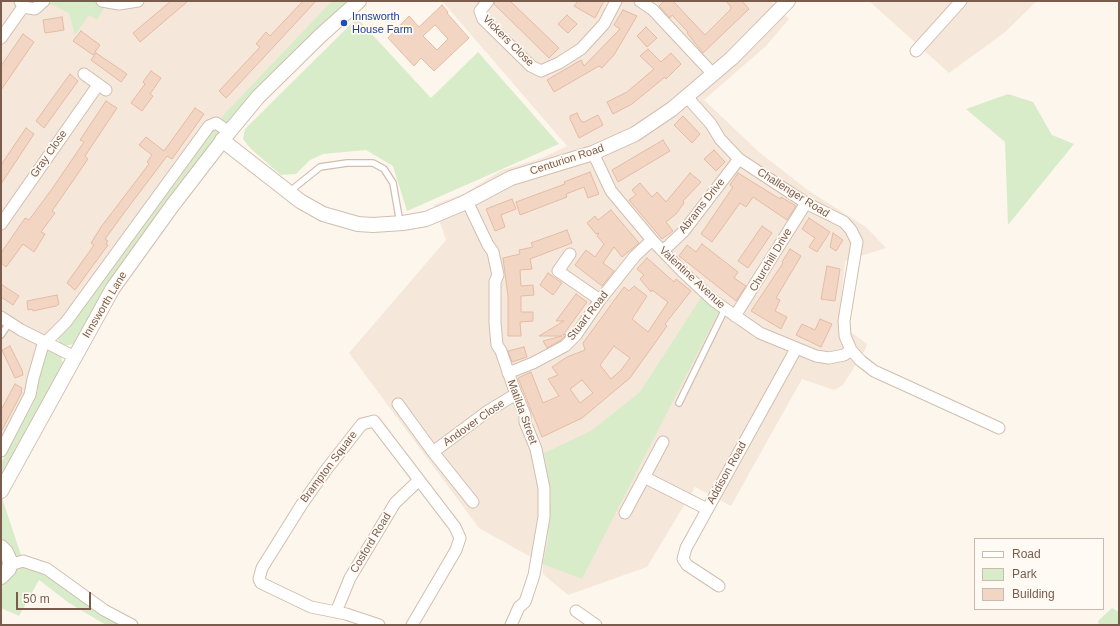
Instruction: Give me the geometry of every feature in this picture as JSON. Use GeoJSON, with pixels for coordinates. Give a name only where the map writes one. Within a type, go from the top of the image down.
{"type":"FeatureCollection","features":[{"type":"Feature","properties":{"kind":"street"},"geometry":{"type":"LineString","coordinates":[[1,38],[21,4],[35,9],[44,1]]}},
{"type":"Feature","properties":{"kind":"street"},"geometry":{"type":"LineString","coordinates":[[102,1],[119,4],[138,1]]}},
{"type":"Feature","properties":{"kind":"street","name":"Innsworth Lane"},"geometry":{"type":"LineString","coordinates":[[1,492],[113,288],[225,136],[285,69],[359,1]]}},
{"type":"Feature","properties":{"kind":"street","name":"Vickers Close"},"geometry":{"type":"LineString","coordinates":[[488,1],[480,11],[483,19],[531,66],[541,71],[559,64],[581,49],[604,24],[616,1]]}},
{"type":"Feature","properties":{"kind":"street"},"geometry":{"type":"LineString","coordinates":[[640,1],[652,10],[713,74]]}},
{"type":"Feature","properties":{"kind":"street","name":"Centurion Road"},"geometry":{"type":"LineString","coordinates":[[225,136],[288,193],[311,208],[338,219],[373,225],[426,219],[467,201],[511,178],[593,153],[635,134],[661,118],[713,74],[740,50],[788,1]]}},
{"type":"Feature","properties":{"kind":"street"},"geometry":{"type":"LineString","coordinates":[[916,50],[961,1]]}},
{"type":"Feature","properties":{"kind":"street","name":"Gray Close"},"geometry":{"type":"LineString","coordinates":[[1,224],[102,87],[84,74]]}},
{"type":"Feature","properties":{"kind":"street","name":"Challenger Road"},"geometry":{"type":"LineString","coordinates":[[687,96],[711,124],[720,139],[739,159],[806,203],[844,222],[851,230],[857,242],[844,321],[845,336],[851,350],[874,371],[999,428]]}},
{"type":"Feature","properties":{"kind":"street","name":"Innsworth Lane"},"geometry":{"type":"LineString","coordinates":[[1,451],[30,395],[33,379],[45,342],[66,322],[209,126],[216,123],[225,136]]}},
{"type":"Feature","properties":{"kind":"street","name":"Valentine Avenue"},"geometry":{"type":"LineString","coordinates":[[593,153],[611,191],[652,240],[682,271],[725,309],[760,333],[816,356],[829,358],[844,355],[851,350]]}},
{"type":"Feature","properties":{"kind":"street","name":"Abrams Drive"},"geometry":{"type":"LineString","coordinates":[[663,251],[684,231],[739,159]]}},
{"type":"Feature","properties":{"kind":"street","name":"Matilda Street"},"geometry":{"type":"LineString","coordinates":[[467,201],[488,245],[493,252],[498,275],[495,282],[495,332],[497,345],[501,351],[525,415],[525,422],[538,460],[545,504],[534,575],[525,602],[519,607],[511,625]]}},
{"type":"Feature","properties":{"kind":"street","name":"Churchill Drive"},"geometry":{"type":"LineString","coordinates":[[735,316],[806,203]]}},
{"type":"Feature","properties":{"kind":"street","name":"Stuart Road"},"geometry":{"type":"LineString","coordinates":[[508,373],[533,363],[565,346],[576,335],[600,300],[635,256],[652,240]]}},
{"type":"Feature","properties":{"kind":"street"},"geometry":{"type":"LineString","coordinates":[[570,254],[558,270],[600,300]]}},
{"type":"Feature","properties":{"kind":"street"},"geometry":{"type":"LineString","coordinates":[[5,320],[75,357]]}},
{"type":"Feature","properties":{"kind":"street","name":"Addison Road"},"geometry":{"type":"LineString","coordinates":[[718,586],[687,566],[683,559],[686,548],[796,349]]}},
{"type":"Feature","properties":{"kind":"street","name":"Andover Close"},"geometry":{"type":"LineString","coordinates":[[433,452],[488,411],[516,394]]}},
{"type":"Feature","properties":{"kind":"street","name":"Andover Close"},"geometry":{"type":"LineString","coordinates":[[398,404],[433,452],[473,502]]}},
{"type":"Feature","properties":{"kind":"street","name":"Brampton Square"},"geometry":{"type":"LineString","coordinates":[[379,625],[351,621],[336,612],[311,607],[261,583],[259,579],[262,568],[302,504],[362,424],[374,421],[418,481],[455,527],[460,538],[456,550],[412,625]]}},
{"type":"Feature","properties":{"kind":"street"},"geometry":{"type":"LineString","coordinates":[[625,513],[663,442]]}},
{"type":"Feature","properties":{"kind":"street"},"geometry":{"type":"LineString","coordinates":[[644,477],[707,509]]}},
{"type":"Feature","properties":{"kind":"street","name":"Cosford Road"},"geometry":{"type":"LineString","coordinates":[[336,612],[350,578],[395,503],[418,481]]}},
{"type":"Feature","properties":{"kind":"street"},"geometry":{"type":"LineString","coordinates":[[1,547],[8,554],[10,565],[7,572],[1,577]]}},
{"type":"Feature","properties":{"kind":"street"},"geometry":{"type":"LineString","coordinates":[[10,565],[23,561],[47,569],[104,610],[132,625]]}},
{"type":"Feature","properties":{"kind":"street"},"geometry":{"type":"LineString","coordinates":[[576,611],[596,625]]}},
{"type":"Feature","properties":{"kind":"lane"},"geometry":{"type":"LineString","coordinates":[[288,193],[320,167],[347,163],[373,163],[384,169],[394,183],[400,223]]}},
{"type":"Feature","properties":{"kind":"lane"},"geometry":{"type":"LineString","coordinates":[[679,403],[725,309]]}},
{"type":"Feature","properties":{"kind":"lane"},"geometry":{"type":"LineString","coordinates":[[1,335],[5,320]]}},
{"type":"Feature","properties":{"kind":"shaded area"},"geometry":{"type":"Polygon","coordinates":[[[1,1],[359,1],[320,36],[46,342],[33,379],[1,451],[1,1]]]}},
{"type":"Feature","properties":{"kind":"shaded area"},"geometry":{"type":"Polygon","coordinates":[[[442,1],[770,1],[789,19],[766,46],[704,100],[759,152],[809,191],[866,227],[886,248],[845,261],[839,323],[867,344],[865,350],[843,385],[834,390],[802,379],[731,506],[695,487],[647,567],[568,595],[543,574],[543,564],[479,528],[349,353],[446,240],[434,205],[465,193],[502,170],[542,158],[567,146],[442,1]]]}},
{"type":"Feature","properties":{"kind":"shaded area"},"geometry":{"type":"Polygon","coordinates":[[[869,1],[1037,1],[1004,33],[949,73],[869,1]]]}},
{"type":"Feature","properties":{"kind":"green space"},"geometry":{"type":"Polygon","coordinates":[[[20,1],[44,1],[35,9],[20,1]]]}},
{"type":"Feature","properties":{"kind":"green space"},"geometry":{"type":"Polygon","coordinates":[[[44,1],[102,1],[107,3],[97,20],[89,15],[75,35],[69,13],[44,1]]]}},
{"type":"Feature","properties":{"kind":"green space"},"geometry":{"type":"Polygon","coordinates":[[[332,1],[359,1],[285,69],[74,344],[64,346],[59,342],[58,338],[216,123],[332,1]]]}},
{"type":"Feature","properties":{"kind":"green space"},"geometry":{"type":"Polygon","coordinates":[[[357,18],[431,98],[478,52],[559,144],[407,211],[393,166],[366,150],[323,154],[310,160],[296,174],[281,175],[250,148],[243,139],[245,129],[357,18]]]}},
{"type":"Feature","properties":{"kind":"green space"},"geometry":{"type":"Polygon","coordinates":[[[1008,94],[1033,102],[1052,135],[1074,144],[1008,225],[1005,142],[966,109],[1008,94]]]}},
{"type":"Feature","properties":{"kind":"green space"},"geometry":{"type":"Polygon","coordinates":[[[702,296],[719,311],[582,579],[543,564],[548,539],[551,492],[544,453],[591,431],[640,392],[702,296]]]}},
{"type":"Feature","properties":{"kind":"green space"},"geometry":{"type":"Polygon","coordinates":[[[46,349],[60,354],[65,369],[1,478],[1,463],[9,448],[12,435],[15,437],[34,402],[38,389],[34,387],[46,349]]]}},
{"type":"Feature","properties":{"kind":"green space"},"geometry":{"type":"Polygon","coordinates":[[[1,495],[23,561],[132,625],[106,625],[69,603],[39,580],[19,616],[1,608],[1,577],[4,575],[1,547],[1,495]]]}},
{"type":"Feature","properties":{"kind":"green space"},"geometry":{"type":"Polygon","coordinates":[[[1112,608],[1119,612],[1119,625],[1099,625],[1098,621],[1112,608]]]}},
{"type":"Feature","properties":{"kind":"building"},"geometry":{"type":"Polygon","coordinates":[[[171,1],[188,1],[140,42],[133,33],[171,1]]]}},
{"type":"Feature","properties":{"kind":"building"},"geometry":{"type":"Polygon","coordinates":[[[303,1],[316,1],[226,98],[219,91],[260,47],[256,44],[266,32],[270,36],[303,1]]]}},
{"type":"Feature","properties":{"kind":"building"},"geometry":{"type":"Polygon","coordinates":[[[495,1],[510,1],[559,48],[549,58],[494,4],[495,1]]]}},
{"type":"Feature","properties":{"kind":"building"},"geometry":{"type":"Polygon","coordinates":[[[578,1],[604,1],[595,18],[574,6],[578,1]]]}},
{"type":"Feature","properties":{"kind":"building"},"geometry":{"type":"Polygon","coordinates":[[[664,1],[673,1],[705,35],[731,9],[726,1],[742,1],[749,9],[703,53],[687,33],[688,32],[672,15],[670,18],[659,6],[664,1]]]}},
{"type":"Feature","properties":{"kind":"building"},"geometry":{"type":"Polygon","coordinates":[[[442,5],[469,38],[434,71],[421,58],[414,66],[388,38],[409,16],[419,27],[442,5]],[[435,25],[423,36],[437,50],[448,39],[435,25]]]}},
{"type":"Feature","properties":{"kind":"building"},"geometry":{"type":"Polygon","coordinates":[[[623,10],[637,16],[614,55],[602,68],[599,66],[554,92],[547,80],[581,60],[584,66],[620,29],[614,25],[623,10]]]}},
{"type":"Feature","properties":{"kind":"building"},"geometry":{"type":"Polygon","coordinates":[[[567,15],[577,24],[568,33],[558,24],[567,15]]]}},
{"type":"Feature","properties":{"kind":"building"},"geometry":{"type":"Polygon","coordinates":[[[62,17],[64,30],[45,33],[43,20],[62,17]]]}},
{"type":"Feature","properties":{"kind":"building"},"geometry":{"type":"Polygon","coordinates":[[[646,27],[657,38],[647,47],[637,36],[646,27]]]}},
{"type":"Feature","properties":{"kind":"building"},"geometry":{"type":"Polygon","coordinates":[[[81,31],[100,45],[93,55],[73,41],[81,31]]]}},
{"type":"Feature","properties":{"kind":"building"},"geometry":{"type":"Polygon","coordinates":[[[23,34],[34,42],[1,90],[1,66],[23,34]]]}},
{"type":"Feature","properties":{"kind":"building"},"geometry":{"type":"Polygon","coordinates":[[[648,49],[661,62],[671,53],[681,64],[666,79],[665,77],[632,104],[613,114],[607,102],[627,92],[654,69],[640,56],[648,49]]]}},
{"type":"Feature","properties":{"kind":"building"},"geometry":{"type":"Polygon","coordinates":[[[96,53],[127,74],[121,82],[91,60],[96,53]]]}},
{"type":"Feature","properties":{"kind":"building"},"geometry":{"type":"Polygon","coordinates":[[[151,71],[161,78],[150,94],[153,96],[142,111],[131,103],[145,84],[143,82],[151,71]]]}},
{"type":"Feature","properties":{"kind":"building"},"geometry":{"type":"Polygon","coordinates":[[[70,74],[78,81],[44,128],[36,121],[70,74]]]}},
{"type":"Feature","properties":{"kind":"building"},"geometry":{"type":"Polygon","coordinates":[[[106,101],[117,108],[85,156],[88,159],[52,211],[55,213],[41,232],[45,234],[34,252],[23,244],[6,267],[1,263],[1,253],[25,218],[29,220],[52,189],[84,142],[80,140],[106,101]]]}},
{"type":"Feature","properties":{"kind":"building"},"geometry":{"type":"Polygon","coordinates":[[[195,108],[204,114],[172,159],[167,156],[124,213],[105,239],[108,241],[106,244],[108,245],[75,290],[67,283],[94,245],[91,243],[101,227],[149,164],[147,162],[152,155],[139,145],[146,137],[164,151],[195,108]]]}},
{"type":"Feature","properties":{"kind":"building"},"geometry":{"type":"Polygon","coordinates":[[[577,113],[581,121],[584,122],[598,115],[603,125],[579,138],[570,119],[570,116],[577,113]]]}},
{"type":"Feature","properties":{"kind":"building"},"geometry":{"type":"Polygon","coordinates":[[[683,116],[700,134],[692,143],[674,125],[683,116]]]}},
{"type":"Feature","properties":{"kind":"building"},"geometry":{"type":"Polygon","coordinates":[[[26,128],[34,134],[1,184],[1,165],[26,128]]]}},
{"type":"Feature","properties":{"kind":"building"},"geometry":{"type":"Polygon","coordinates":[[[663,140],[670,151],[618,182],[612,170],[663,140]]]}},
{"type":"Feature","properties":{"kind":"building"},"geometry":{"type":"Polygon","coordinates":[[[714,150],[725,162],[716,171],[704,159],[714,150]]]}},
{"type":"Feature","properties":{"kind":"building"},"geometry":{"type":"Polygon","coordinates":[[[590,172],[599,194],[588,198],[584,187],[566,194],[567,197],[520,215],[516,202],[565,184],[564,182],[590,172]]]}},
{"type":"Feature","properties":{"kind":"building"},"geometry":{"type":"Polygon","coordinates":[[[690,173],[701,182],[683,201],[684,203],[676,214],[666,222],[673,231],[662,239],[629,200],[636,195],[632,190],[640,183],[652,197],[657,192],[666,202],[690,173]]]}},
{"type":"Feature","properties":{"kind":"building"},"geometry":{"type":"Polygon","coordinates":[[[738,173],[780,199],[781,197],[796,206],[787,220],[753,197],[746,207],[740,203],[712,242],[701,234],[733,187],[730,185],[738,173]]]}},
{"type":"Feature","properties":{"kind":"building"},"geometry":{"type":"Polygon","coordinates":[[[512,199],[516,209],[501,215],[505,227],[495,231],[486,209],[512,199]]]}},
{"type":"Feature","properties":{"kind":"building"},"geometry":{"type":"Polygon","coordinates":[[[611,210],[639,243],[622,257],[614,247],[603,263],[614,271],[602,286],[575,265],[586,250],[595,257],[604,244],[597,236],[599,233],[596,234],[587,223],[595,216],[598,220],[611,210]]]}},
{"type":"Feature","properties":{"kind":"building"},"geometry":{"type":"Polygon","coordinates":[[[809,218],[830,232],[817,252],[809,247],[815,238],[802,229],[809,218]]]}},
{"type":"Feature","properties":{"kind":"building"},"geometry":{"type":"Polygon","coordinates":[[[762,226],[772,233],[748,268],[738,261],[762,226]]]}},
{"type":"Feature","properties":{"kind":"building"},"geometry":{"type":"Polygon","coordinates":[[[567,230],[572,243],[530,259],[532,269],[520,270],[521,286],[533,285],[534,295],[521,296],[521,312],[533,312],[533,321],[520,322],[521,336],[508,336],[508,296],[503,258],[520,254],[519,250],[533,247],[531,243],[567,230]]]}},
{"type":"Feature","properties":{"kind":"building"},"geometry":{"type":"Polygon","coordinates":[[[833,233],[843,240],[836,251],[830,247],[833,233]]]}},
{"type":"Feature","properties":{"kind":"building"},"geometry":{"type":"Polygon","coordinates":[[[702,244],[738,272],[734,278],[746,286],[736,301],[679,256],[687,245],[696,252],[702,244]]]}},
{"type":"Feature","properties":{"kind":"building"},"geometry":{"type":"Polygon","coordinates":[[[790,249],[801,256],[776,298],[780,300],[775,311],[787,317],[781,329],[751,311],[783,263],[782,262],[790,249]]]}},
{"type":"Feature","properties":{"kind":"building"},"geometry":{"type":"Polygon","coordinates":[[[647,258],[674,282],[676,279],[691,291],[665,324],[667,326],[630,378],[582,418],[542,437],[518,378],[531,372],[543,403],[559,396],[548,379],[558,375],[552,367],[567,357],[585,350],[583,343],[624,287],[629,291],[634,286],[647,296],[632,319],[648,332],[668,302],[652,290],[651,292],[640,279],[644,275],[637,269],[647,258]],[[614,346],[600,365],[611,379],[621,370],[630,358],[614,346]],[[582,380],[570,389],[580,403],[593,393],[582,380]]]}},
{"type":"Feature","properties":{"kind":"building"},"geometry":{"type":"Polygon","coordinates":[[[827,266],[840,269],[835,301],[821,299],[827,266]]]}},
{"type":"Feature","properties":{"kind":"building"},"geometry":{"type":"Polygon","coordinates":[[[548,273],[562,283],[553,295],[540,285],[548,273]]]}},
{"type":"Feature","properties":{"kind":"building"},"geometry":{"type":"Polygon","coordinates":[[[1,284],[19,296],[13,305],[1,297],[1,284]]]}},
{"type":"Feature","properties":{"kind":"building"},"geometry":{"type":"Polygon","coordinates":[[[576,294],[587,302],[563,335],[567,334],[561,340],[547,348],[543,341],[562,336],[539,336],[564,321],[556,321],[576,294]]]}},
{"type":"Feature","properties":{"kind":"building"},"geometry":{"type":"Polygon","coordinates":[[[57,295],[59,304],[56,306],[33,311],[32,309],[28,310],[27,301],[57,295]]]}},
{"type":"Feature","properties":{"kind":"building"},"geometry":{"type":"Polygon","coordinates":[[[820,319],[832,324],[821,347],[796,335],[802,324],[815,330],[820,319]]]}},
{"type":"Feature","properties":{"kind":"building"},"geometry":{"type":"Polygon","coordinates":[[[10,346],[23,375],[15,378],[2,350],[10,346]]]}},
{"type":"Feature","properties":{"kind":"building"},"geometry":{"type":"Polygon","coordinates":[[[524,347],[527,357],[512,362],[508,351],[524,347]]]}},
{"type":"Feature","properties":{"kind":"building"},"geometry":{"type":"Polygon","coordinates":[[[15,384],[22,388],[22,392],[1,432],[1,410],[15,384]]]}},
{"type":"Feature","properties":{"kind":"place","name":"Innsworth House Farm"},"geometry":{"type":"Point","coordinates":[344,23]}}]}
